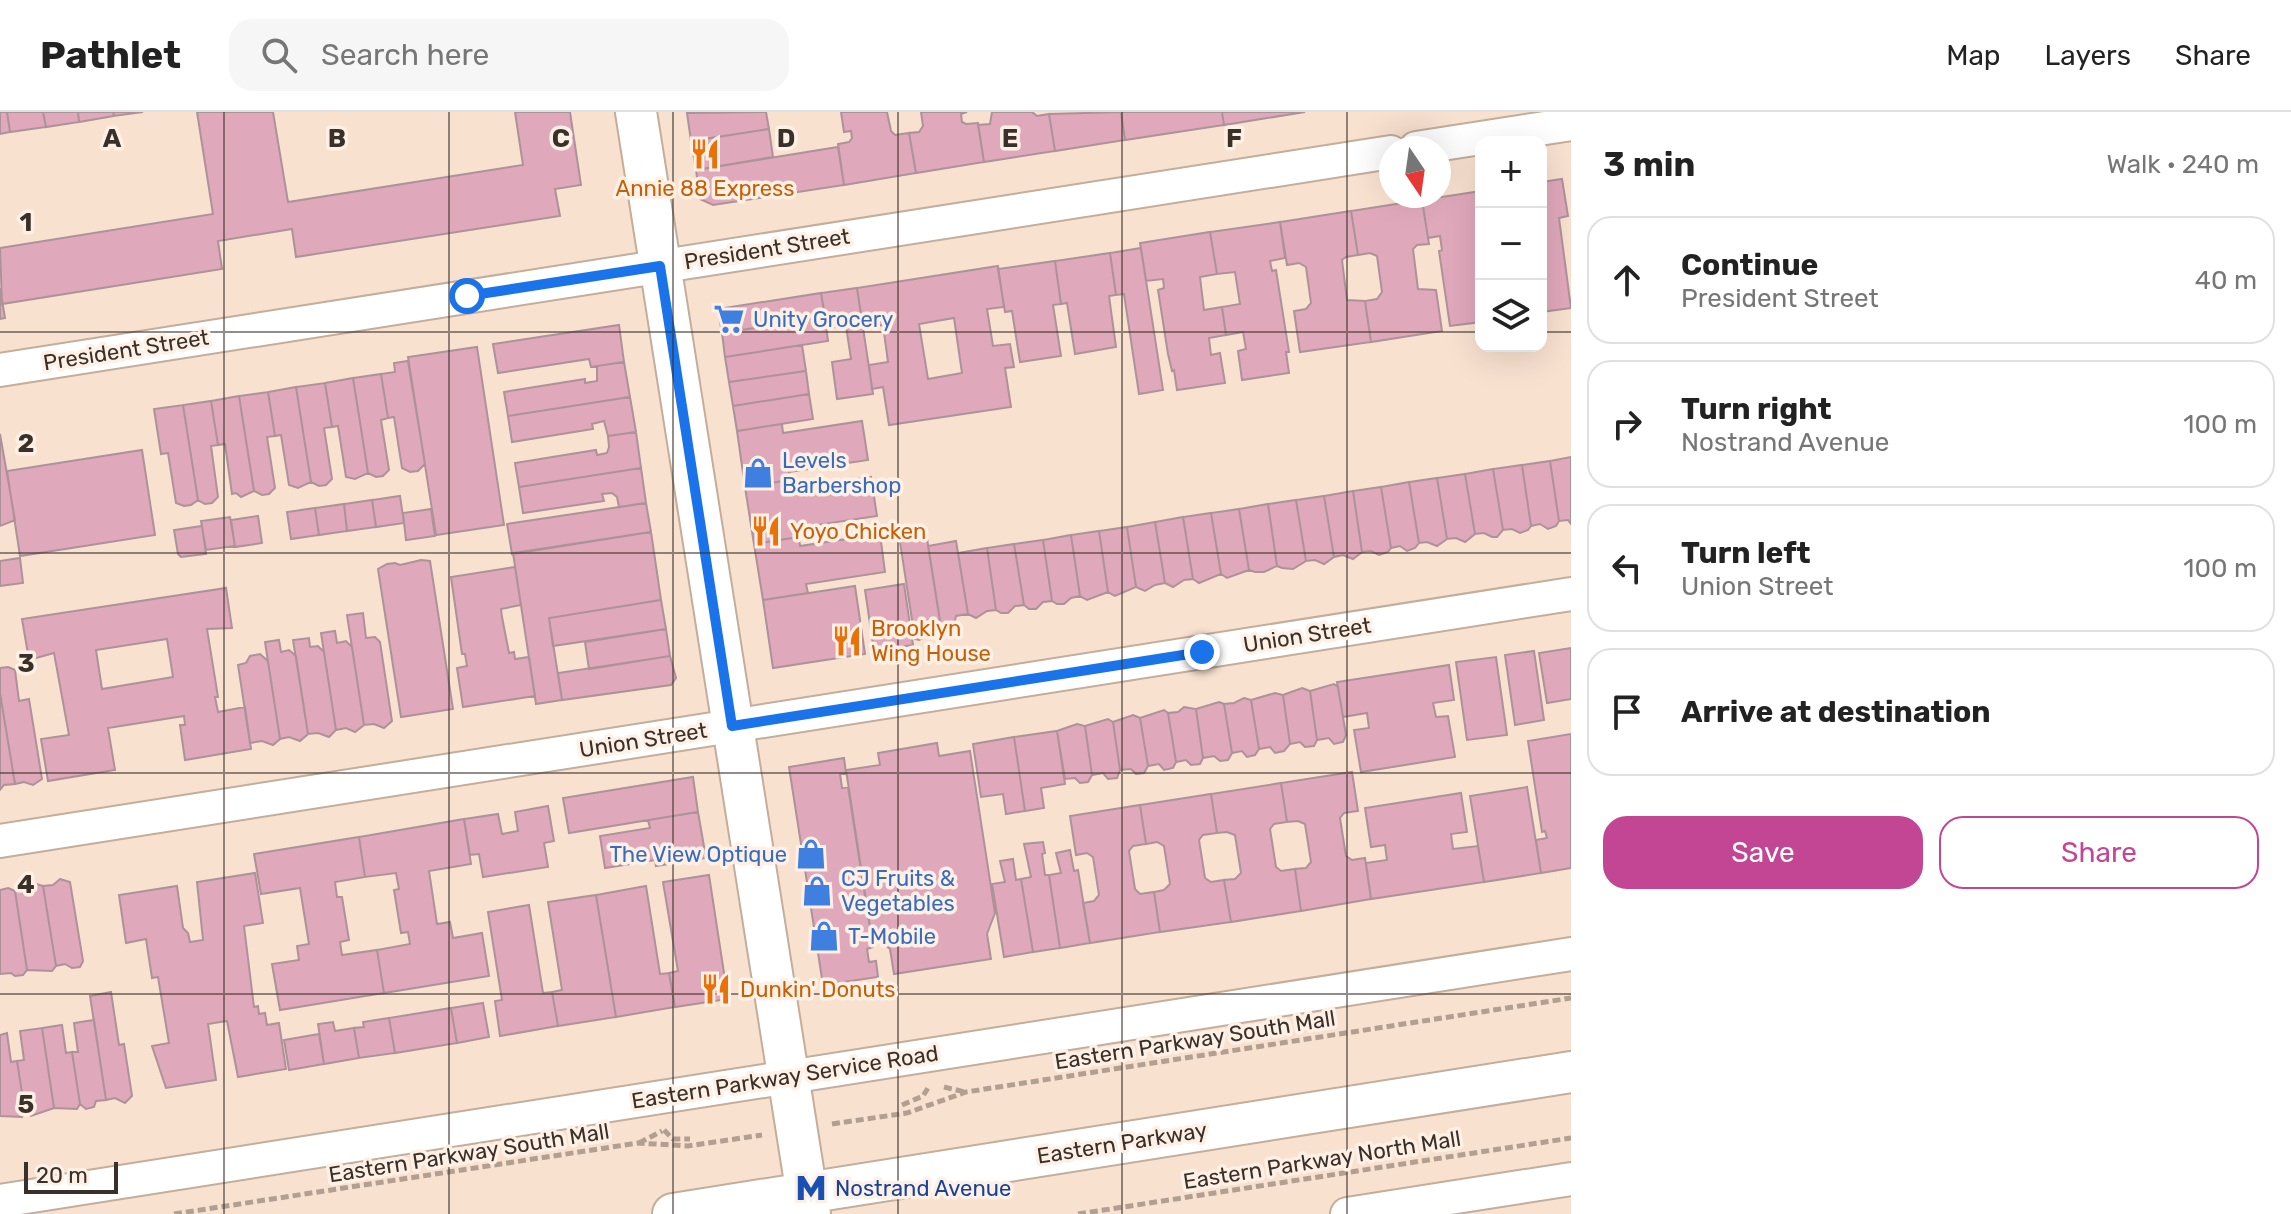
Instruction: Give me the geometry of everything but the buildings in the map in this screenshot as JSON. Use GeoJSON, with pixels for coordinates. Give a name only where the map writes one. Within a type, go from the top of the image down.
{"type":"FeatureCollection","features":[{"type":"Feature","properties":{"kind":"main road"},"geometry":{"type":"LineString","coordinates":[[636,112],[808,1204]]}},
{"type":"Feature","properties":{"kind":"main road","name":"Eastern Parkway"},"geometry":{"type":"LineString","coordinates":[[673,1214],[808,1204],[1571,1072]]}},
{"type":"Feature","properties":{"kind":"street"},"geometry":{"type":"LineString","coordinates":[[1451,143],[1571,124]]}},
{"type":"Feature","properties":{"kind":"street","name":"President Street"},"geometry":{"type":"LineString","coordinates":[[0,370],[1379,154]]}},
{"type":"Feature","properties":{"kind":"street","name":"Union Street"},"geometry":{"type":"LineString","coordinates":[[0,841],[1571,594]]}},
{"type":"Feature","properties":{"kind":"street","name":"Eastern Parkway Service Road"},"geometry":{"type":"LineString","coordinates":[[0,1201],[1571,954]]}},
{"type":"Feature","properties":{"kind":"street"},"geometry":{"type":"LineString","coordinates":[[1347,1214],[1571,1179]]}},
{"type":"Feature","properties":{"kind":"path","name":"Eastern Parkway South Mall"},"geometry":{"type":"LineString","coordinates":[[827,1125],[907,1113],[966,1092],[1571,998]]}},
{"type":"Feature","properties":{"kind":"path"},"geometry":{"type":"LineString","coordinates":[[902,1105],[923,1096],[928,1088]]}},
{"type":"Feature","properties":{"kind":"path"},"geometry":{"type":"LineString","coordinates":[[664,1130],[673,1139],[690,1139]]}},
{"type":"Feature","properties":{"kind":"path","name":"Eastern Parkway South Mall"},"geometry":{"type":"LineString","coordinates":[[174,1214],[638,1143],[688,1146],[770,1134]]}},
{"type":"Feature","properties":{"kind":"path","name":"Eastern Parkway North Mall"},"geometry":{"type":"LineString","coordinates":[[1078,1214],[1571,1138]]}},
{"type":"Feature","properties":{"kind":"place","name":"Annie 88 Express"},"geometry":{"type":"Point","coordinates":[705,154]}},
{"type":"Feature","properties":{"kind":"place","name":"Unity Grocery"},"geometry":{"type":"Point","coordinates":[729,319]}},
{"type":"Feature","properties":{"kind":"place","name":"Levels Barbershop"},"geometry":{"type":"Point","coordinates":[758,473]}},
{"type":"Feature","properties":{"kind":"place","name":"Yoyo Chicken"},"geometry":{"type":"Point","coordinates":[766,531]}},
{"type":"Feature","properties":{"kind":"place","name":"Brooklyn Wing House"},"geometry":{"type":"Point","coordinates":[847,641]}},
{"type":"Feature","properties":{"kind":"place","name":"The View Optique"},"geometry":{"type":"Point","coordinates":[811,854]}},
{"type":"Feature","properties":{"kind":"place","name":"CJ Fruits & Vegetables"},"geometry":{"type":"Point","coordinates":[817,891]}},
{"type":"Feature","properties":{"kind":"place","name":"T-Mobile"},"geometry":{"type":"Point","coordinates":[824,936]}},
{"type":"Feature","properties":{"kind":"place","name":"Dunkin' Donuts"},"geometry":{"type":"Point","coordinates":[716,989]}},
{"type":"Feature","properties":{"kind":"place","name":"Nostrand Avenue"},"geometry":{"type":"Point","coordinates":[811,1188]}},
{"type":"Feature","properties":{"kind":"route"},"geometry":{"type":"LineString","coordinates":[[467,296],[660,266],[732,726],[1202,652]]}}]}
